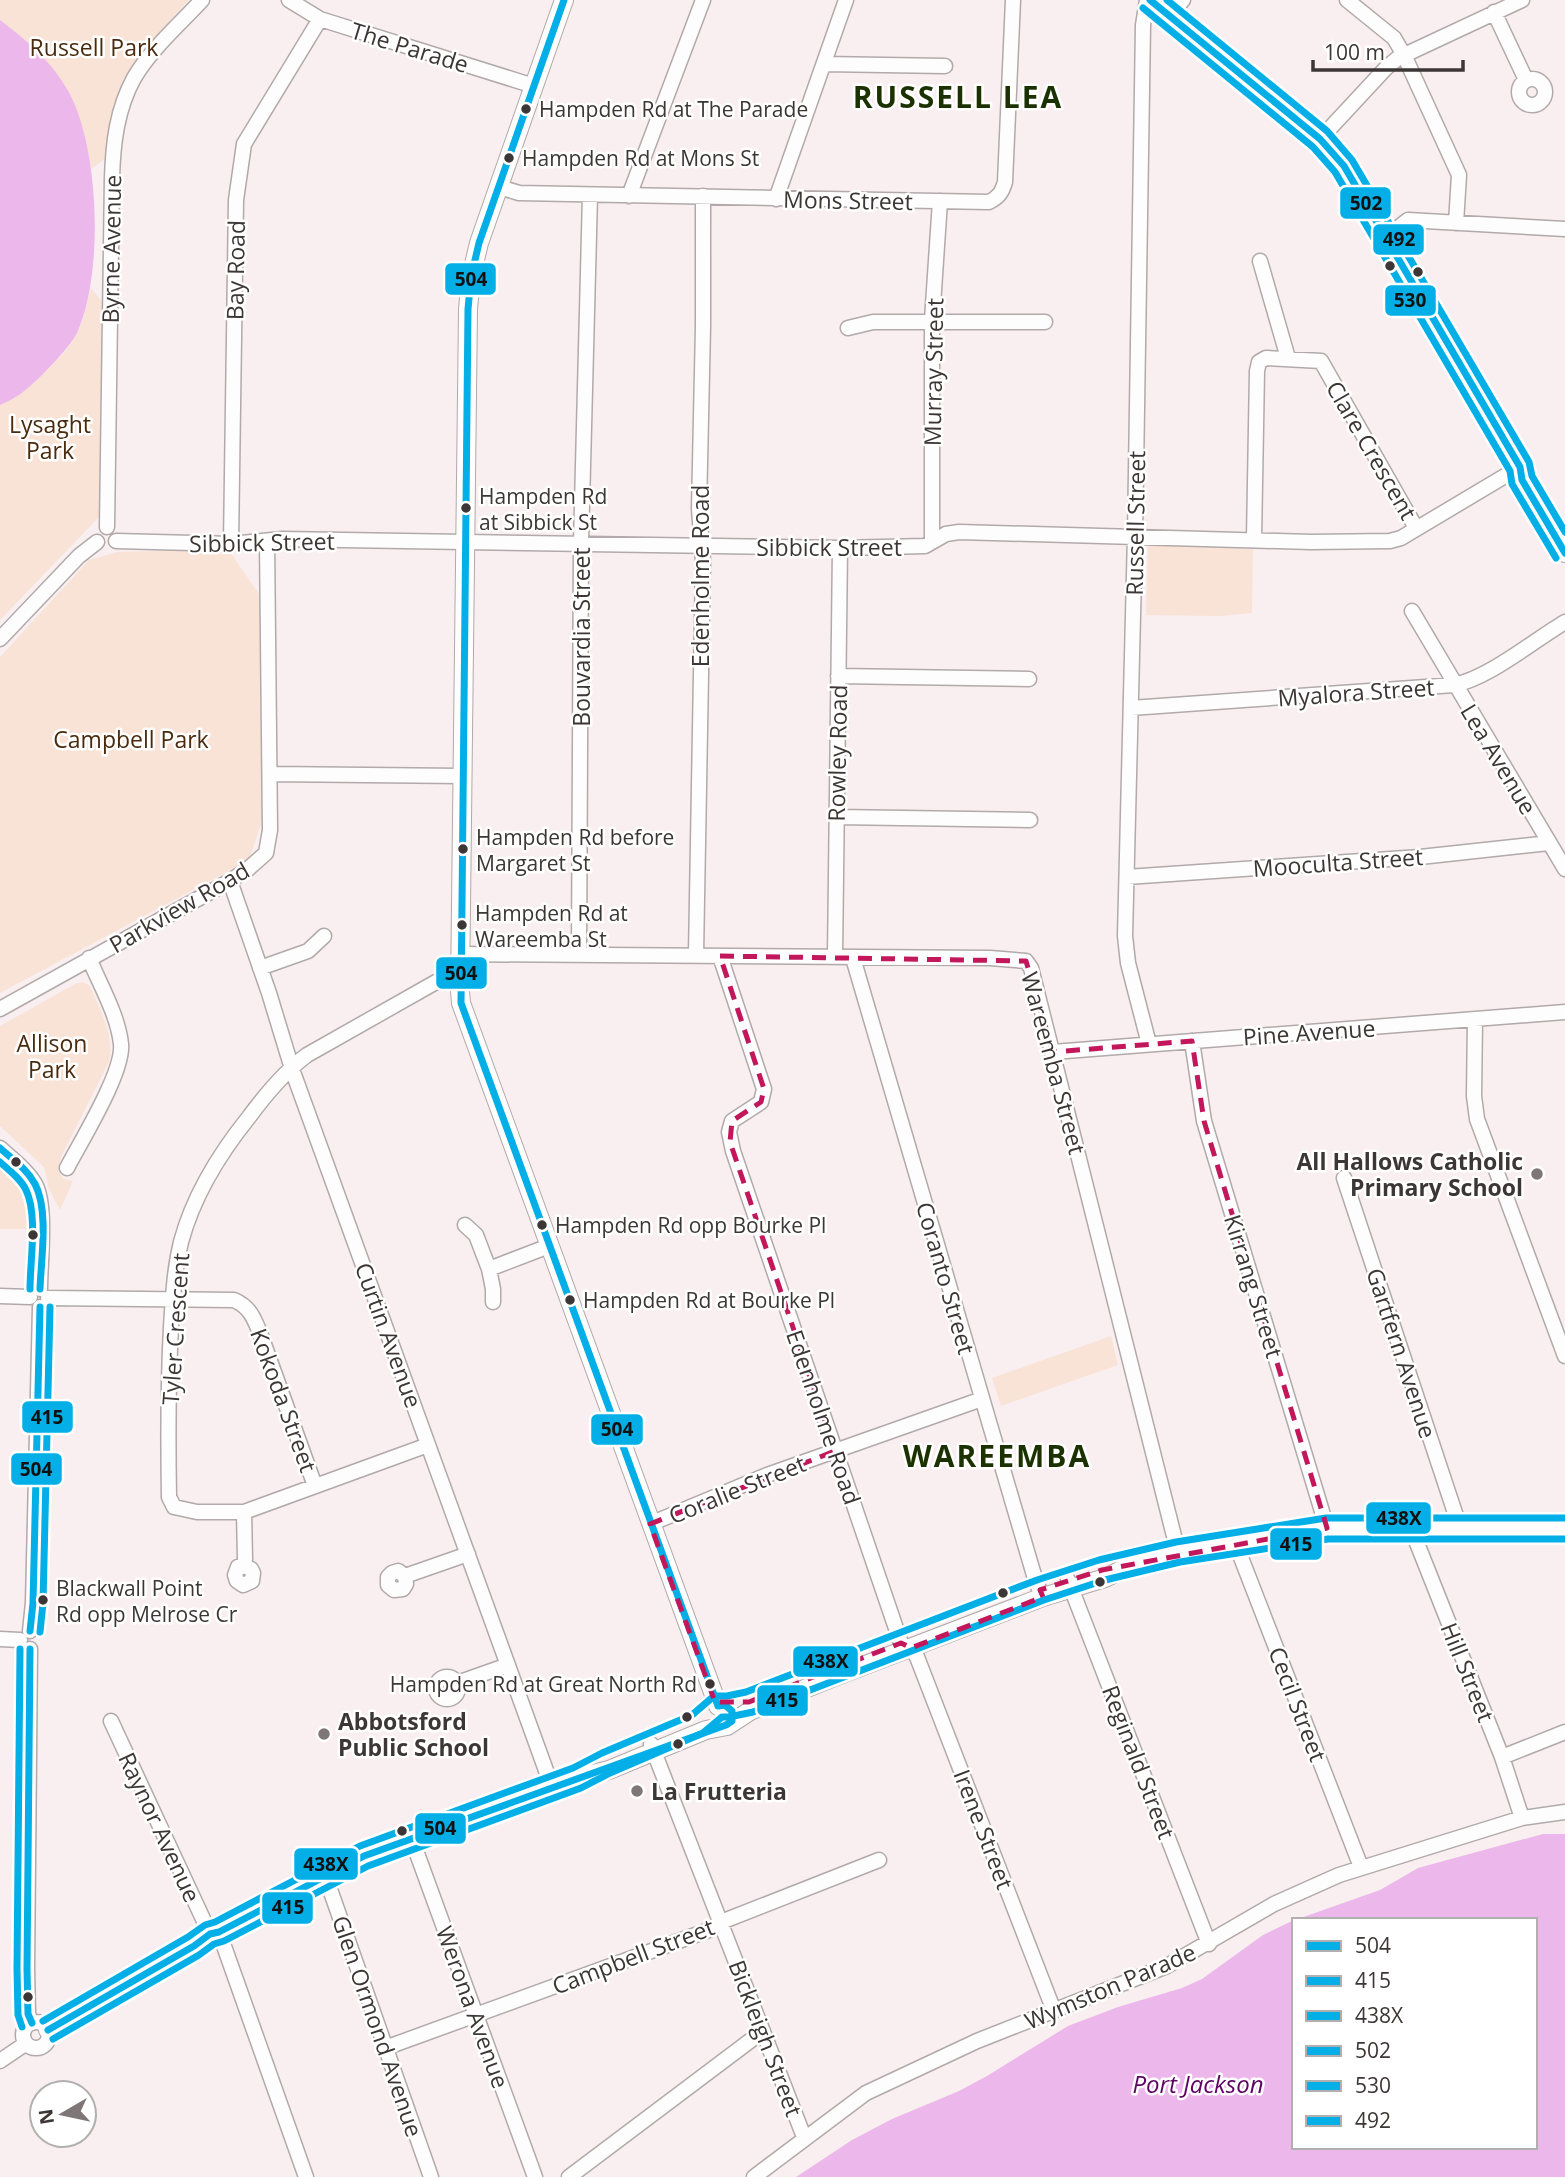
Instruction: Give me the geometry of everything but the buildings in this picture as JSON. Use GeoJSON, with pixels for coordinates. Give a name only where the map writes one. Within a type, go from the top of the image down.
{"type":"FeatureCollection","features":[{"type":"Feature","properties":{"kind":"main road"},"geometry":{"type":"LineString","coordinates":[[564,0],[474,260],[468,309],[461,1003],[650,1524],[722,1714]]}},
{"type":"Feature","properties":{"kind":"main road"},"geometry":{"type":"LineString","coordinates":[[1149,0],[1320,139],[1343,166],[1520,467],[1530,475],[1565,533]]}},
{"type":"Feature","properties":{"kind":"main road"},"geometry":{"type":"LineString","coordinates":[[1520,467],[1522,480],[1565,553]]}},
{"type":"Feature","properties":{"kind":"main road"},"geometry":{"type":"LineString","coordinates":[[40,2026],[364,1856],[576,1778],[609,1770],[722,1714],[750,1711],[906,1645],[1042,1593],[1105,1578],[1134,1564],[1178,1552],[1327,1528],[1565,1528]]}},
{"type":"Feature","properties":{"kind":"street","name":"Byrne Avenue"},"geometry":{"type":"LineString","coordinates":[[107,527],[112,178],[116,128],[134,79],[145,62],[202,0]]}},
{"type":"Feature","properties":{"kind":"street","name":"The Parade"},"geometry":{"type":"LineString","coordinates":[[289,0],[320,19],[534,86]]}},
{"type":"Feature","properties":{"kind":"street"},"geometry":{"type":"LineString","coordinates":[[629,196],[703,0]]}},
{"type":"Feature","properties":{"kind":"street"},"geometry":{"type":"LineString","coordinates":[[776,199],[846,0]]}},
{"type":"Feature","properties":{"kind":"street","name":"Mons Street"},"geometry":{"type":"LineString","coordinates":[[499,187],[519,193],[984,203],[1002,192],[1007,143],[1013,0]]}},
{"type":"Feature","properties":{"kind":"street","name":"Russell Street"},"geometry":{"type":"LineString","coordinates":[[1149,0],[1143,26],[1126,953],[1149,1044]]}},
{"type":"Feature","properties":{"kind":"street"},"geometry":{"type":"LineString","coordinates":[[1170,15],[1183,0]]}},
{"type":"Feature","properties":{"kind":"street"},"geometry":{"type":"LineString","coordinates":[[1347,0],[1394,38],[1404,55],[1459,175],[1456,223]]}},
{"type":"Feature","properties":{"kind":"street"},"geometry":{"type":"LineString","coordinates":[[1320,139],[1386,68],[1404,55],[1522,0]]}},
{"type":"Feature","properties":{"kind":"street"},"geometry":{"type":"LineString","coordinates":[[1494,12],[1526,80]]}},
{"type":"Feature","properties":{"kind":"street","name":"Bay Road"},"geometry":{"type":"LineString","coordinates":[[231,544],[236,200],[244,144],[320,19]]}},
{"type":"Feature","properties":{"kind":"street"},"geometry":{"type":"LineString","coordinates":[[824,64],[945,66]]}},
{"type":"Feature","properties":{"kind":"street","name":"Bouvardia Street"},"geometry":{"type":"LineString","coordinates":[[579,954],[581,543],[590,195]]}},
{"type":"Feature","properties":{"kind":"street","name":"Edenholme Road"},"geometry":{"type":"LineString","coordinates":[[696,955],[703,196]]}},
{"type":"Feature","properties":{"kind":"street","name":"Murray Street"},"geometry":{"type":"LineString","coordinates":[[932,542],[932,320],[940,201]]}},
{"type":"Feature","properties":{"kind":"street"},"geometry":{"type":"LineString","coordinates":[[1385,238],[1408,220],[1565,229]]}},
{"type":"Feature","properties":{"kind":"street"},"geometry":{"type":"LineString","coordinates":[[1261,261],[1288,358]]}},
{"type":"Feature","properties":{"kind":"street"},"geometry":{"type":"LineString","coordinates":[[848,328],[873,322],[932,320],[1045,322]]}},
{"type":"Feature","properties":{"kind":"street","name":"Clare Crescent"},"geometry":{"type":"LineString","coordinates":[[1254,538],[1257,371],[1259,362],[1266,358],[1321,361],[1416,528]]}},
{"type":"Feature","properties":{"kind":"street","name":"Sibbick Street"},"geometry":{"type":"LineString","coordinates":[[116,541],[231,544],[282,539],[840,548],[925,546],[946,534],[959,532],[1254,538],[1311,542],[1390,541],[1401,538],[1520,467]]}},
{"type":"Feature","properties":{"kind":"street"},"geometry":{"type":"LineString","coordinates":[[107,527],[115,533],[116,541],[108,548],[101,547],[97,542],[98,531],[107,527]]}},
{"type":"Feature","properties":{"kind":"street","name":"Parkview Road"},"geometry":{"type":"LineString","coordinates":[[0,1009],[230,881],[266,853],[270,831],[271,774],[267,541]]}},
{"type":"Feature","properties":{"kind":"street"},"geometry":{"type":"LineString","coordinates":[[0,639],[79,556],[97,542]]}},
{"type":"Feature","properties":{"kind":"street","name":"Rowley Road"},"geometry":{"type":"LineString","coordinates":[[835,957],[840,548]]}},
{"type":"Feature","properties":{"kind":"street","name":"Lea Avenue"},"geometry":{"type":"LineString","coordinates":[[1412,611],[1565,869]]}},
{"type":"Feature","properties":{"kind":"street","name":"Myalora Street"},"geometry":{"type":"LineString","coordinates":[[1131,708],[1454,685],[1485,673],[1565,622]]}},
{"type":"Feature","properties":{"kind":"street"},"geometry":{"type":"LineString","coordinates":[[838,676],[1029,679]]}},
{"type":"Feature","properties":{"kind":"street"},"geometry":{"type":"LineString","coordinates":[[271,774],[462,776]]}},
{"type":"Feature","properties":{"kind":"street"},"geometry":{"type":"LineString","coordinates":[[837,817],[1030,820]]}},
{"type":"Feature","properties":{"kind":"street","name":"Mooculta Street"},"geometry":{"type":"LineString","coordinates":[[1127,877],[1420,857],[1549,843]]}},
{"type":"Feature","properties":{"kind":"street","name":"Curtin Avenue"},"geometry":{"type":"LineString","coordinates":[[230,881],[292,1066],[552,1787]]}},
{"type":"Feature","properties":{"kind":"street"},"geometry":{"type":"LineString","coordinates":[[260,968],[308,951],[324,936]]}},
{"type":"Feature","properties":{"kind":"street","name":"Wareemba Street"},"geometry":{"type":"LineString","coordinates":[[460,954],[990,958],[1026,961],[1031,968],[1053,1052],[1178,1552]]}},
{"type":"Feature","properties":{"kind":"street","name":"Edenholme Road"},"geometry":{"type":"LineString","coordinates":[[720,956],[762,1078],[765,1094],[757,1105],[732,1121],[730,1142],[835,1451],[906,1645]]}},
{"type":"Feature","properties":{"kind":"street"},"geometry":{"type":"LineString","coordinates":[[67,1168],[118,1068],[122,1048],[119,1032],[89,958]]}},
{"type":"Feature","properties":{"kind":"street","name":"Coranto Street"},"geometry":{"type":"LineString","coordinates":[[853,958],[982,1399],[1042,1593]]}},
{"type":"Feature","properties":{"kind":"street","name":"Tyler Crescent"},"geometry":{"type":"LineString","coordinates":[[428,1445],[244,1512],[187,1511],[174,1507],[169,1497],[173,1299],[182,1238],[196,1201],[226,1146],[292,1066],[436,982],[460,981]]}},
{"type":"Feature","properties":{"kind":"street","name":"Pine Avenue"},"geometry":{"type":"LineString","coordinates":[[1053,1052],[1565,1012]]}},
{"type":"Feature","properties":{"kind":"street"},"geometry":{"type":"LineString","coordinates":[[1475,1019],[1474,1096],[1478,1125],[1565,1356]]}},
{"type":"Feature","properties":{"kind":"street","name":"Kirrang Street"},"geometry":{"type":"LineString","coordinates":[[1192,1041],[1204,1122],[1327,1528]]}},
{"type":"Feature","properties":{"kind":"street"},"geometry":{"type":"LineString","coordinates":[[0,1148],[29,1175],[38,1191],[42,1209],[33,1603],[27,1640],[27,2007],[49,2039],[44,2046],[33,2048],[25,2044]]}},
{"type":"Feature","properties":{"kind":"street","name":"Gartfern Avenue"},"geometry":{"type":"LineString","coordinates":[[1343,1178],[1460,1528]]}},
{"type":"Feature","properties":{"kind":"street"},"geometry":{"type":"LineString","coordinates":[[465,1225],[476,1235],[489,1269],[493,1302]]}},
{"type":"Feature","properties":{"kind":"street"},"geometry":{"type":"LineString","coordinates":[[489,1269],[549,1246]]}},
{"type":"Feature","properties":{"kind":"street","name":"Kokoda Street"},"geometry":{"type":"LineString","coordinates":[[0,1296],[234,1300],[243,1304],[252,1313],[315,1486]]}},
{"type":"Feature","properties":{"kind":"street","name":"Coralie Street"},"geometry":{"type":"LineString","coordinates":[[650,1524],[749,1482],[982,1399]]}},
{"type":"Feature","properties":{"kind":"street"},"geometry":{"type":"LineString","coordinates":[[244,1512],[244,1566]]}},
{"type":"Feature","properties":{"kind":"street","name":"Hill Street"},"geometry":{"type":"LineString","coordinates":[[1411,1528],[1502,1756],[1522,1818]]}},
{"type":"Feature","properties":{"kind":"street","name":"Cecil Street"},"geometry":{"type":"LineString","coordinates":[[1235,1542],[1362,1867]]}},
{"type":"Feature","properties":{"kind":"street"},"geometry":{"type":"LineString","coordinates":[[405,1576],[468,1553]]}},
{"type":"Feature","properties":{"kind":"street","name":"Reginald Street"},"geometry":{"type":"LineString","coordinates":[[1070,1585],[1209,1944]]}},
{"type":"Feature","properties":{"kind":"street"},"geometry":{"type":"LineString","coordinates":[[0,1639],[27,1640]]}},
{"type":"Feature","properties":{"kind":"street","name":"Irene Street"},"geometry":{"type":"LineString","coordinates":[[906,1645],[942,1721],[1054,2011]]}},
{"type":"Feature","properties":{"kind":"street"},"geometry":{"type":"LineString","coordinates":[[457,1683],[508,1665]]}},
{"type":"Feature","properties":{"kind":"street","name":"Raynor Avenue"},"geometry":{"type":"LineString","coordinates":[[111,1721],[215,1933],[306,2177]]}},
{"type":"Feature","properties":{"kind":"street"},"geometry":{"type":"LineString","coordinates":[[1502,1756],[1565,1732]]}},
{"type":"Feature","properties":{"kind":"street","name":"Bickleigh Street"},"geometry":{"type":"LineString","coordinates":[[653,1748],[804,2137]]}},
{"type":"Feature","properties":{"kind":"street","name":"Wymston Parade"},"geometry":{"type":"LineString","coordinates":[[754,2177],[866,2093],[977,2041],[1167,1966],[1274,1905],[1362,1867],[1522,1818],[1565,1812]]}},
{"type":"Feature","properties":{"kind":"street","name":"Werona Avenue"},"geometry":{"type":"LineString","coordinates":[[411,1837],[535,2177]]}},
{"type":"Feature","properties":{"kind":"street","name":"Campbell Street"},"geometry":{"type":"LineString","coordinates":[[385,2048],[709,1930],[720,1922],[879,1860]]}},
{"type":"Feature","properties":{"kind":"street","name":"Glen Ormond Avenue"},"geometry":{"type":"LineString","coordinates":[[325,1875],[430,2177]]}},
{"type":"Feature","properties":{"kind":"street"},"geometry":{"type":"LineString","coordinates":[[25,2044],[23,2031],[40,2026]]}},
{"type":"Feature","properties":{"kind":"street"},"geometry":{"type":"LineString","coordinates":[[569,2177],[763,2031]]}},
{"type":"Feature","properties":{"kind":"street"},"geometry":{"type":"LineString","coordinates":[[0,2062],[25,2044]]}},
{"type":"Feature","properties":{"kind":"highlighted area"},"geometry":{"type":"Polygon","coordinates":[[[720,956],[1026,961],[1053,1052],[1192,1041],[1204,1121],[1327,1528],[1102,1570],[1040,1590],[1043,1597],[911,1648],[901,1643],[749,1702],[715,1702],[650,1524],[835,1451],[730,1142],[732,1121],[761,1102],[764,1089],[720,956]]]}},
{"type":"Feature","properties":{"kind":"green space","name":"Russell Park"},"geometry":{"type":"Polygon","coordinates":[[[0,0],[189,0],[142,51],[116,108],[106,158],[91,169],[81,123],[63,84],[36,51],[0,20],[0,0]]]}},
{"type":"Feature","properties":{"kind":"green space","name":"Lysaght Park"},"geometry":{"type":"Polygon","coordinates":[[[91,288],[103,303],[100,516],[0,620],[0,405],[42,374],[70,345],[81,324],[91,288]]]}},
{"type":"Feature","properties":{"kind":"green space"},"geometry":{"type":"Polygon","coordinates":[[[1148,545],[1253,549],[1252,613],[1220,616],[1146,615],[1148,545]]]}},
{"type":"Feature","properties":{"kind":"green space","name":"Campbell Park"},"geometry":{"type":"Polygon","coordinates":[[[228,549],[261,597],[262,821],[249,860],[0,993],[0,657],[89,560],[117,552],[228,549]]]}},
{"type":"Feature","properties":{"kind":"green space","name":"Allison Park"},"geometry":{"type":"Polygon","coordinates":[[[83,982],[90,986],[102,1014],[110,1043],[109,1062],[61,1157],[58,1170],[63,1179],[73,1181],[60,1210],[49,1189],[44,1167],[0,1126],[0,1026],[83,982]]]}},
{"type":"Feature","properties":{"kind":"green space"},"geometry":{"type":"Polygon","coordinates":[[[0,1168],[27,1193],[26,1229],[0,1229],[0,1168]]]}},
{"type":"Feature","properties":{"kind":"green space"},"geometry":{"type":"Polygon","coordinates":[[[1111,1336],[1118,1365],[1001,1406],[992,1378],[1111,1336]]]}},
{"type":"Feature","properties":{"kind":"water"},"geometry":{"type":"Polygon","coordinates":[[[0,20],[37,51],[53,69],[67,89],[78,113],[92,175],[94,245],[86,308],[73,340],[33,383],[19,395],[0,405],[0,20]]]}},
{"type":"Feature","properties":{"kind":"water","name":"Port Jackson"},"geometry":{"type":"Polygon","coordinates":[[[1543,1834],[1565,1834],[1565,2177],[796,2177],[852,2140],[892,2119],[959,2091],[1068,2026],[1202,1979],[1263,1935],[1292,1921],[1292,2149],[1537,2149],[1537,1918],[1301,1918],[1380,1890],[1418,1868],[1543,1834]]]}},
{"type":"Feature","properties":{"kind":"transit line","name":"504"},"geometry":{"type":"LineString","coordinates":[[564,0],[479,243],[471,277],[468,309],[461,1003],[718,1706]]}},
{"type":"Feature","properties":{"kind":"transit line","name":"502"},"geometry":{"type":"LineString","coordinates":[[1150,0],[1320,139],[1344,166],[1520,467],[1522,480],[1565,553]]}},
{"type":"Feature","properties":{"kind":"transit line","name":"492"},"geometry":{"type":"LineString","coordinates":[[1167,0],[1327,131],[1352,160],[1529,462],[1532,476],[1565,532]]}},
{"type":"Feature","properties":{"kind":"transit line","name":"530"},"geometry":{"type":"LineString","coordinates":[[1143,8],[1313,147],[1335,172],[1510,471],[1512,484],[1556,558]]}},
{"type":"Feature","properties":{"kind":"transit line","name":"504"},"geometry":{"type":"LineString","coordinates":[[0,1148],[28,1174],[39,1195],[43,1221],[40,1289]]}},
{"type":"Feature","properties":{"kind":"transit line","name":"415"},"geometry":{"type":"LineString","coordinates":[[0,1162],[21,1182],[30,1200],[33,1225],[30,1289]]}},
{"type":"Feature","properties":{"kind":"transit line","name":"504"},"geometry":{"type":"LineString","coordinates":[[30,1631],[33,1603],[40,1307]]}},
{"type":"Feature","properties":{"kind":"transit line","name":"415"},"geometry":{"type":"LineString","coordinates":[[40,1632],[43,1603],[50,1307]]}},
{"type":"Feature","properties":{"kind":"transit line","name":"438X"},"geometry":{"type":"LineString","coordinates":[[43,2021],[205,1925],[360,1846],[573,1768],[692,1715],[714,1696],[746,1692],[1037,1580],[1099,1560],[1176,1542],[1326,1518],[1565,1518]]}},
{"type":"Feature","properties":{"kind":"transit line","name":"415"},"geometry":{"type":"LineString","coordinates":[[53,2039],[214,1944],[368,1866],[581,1788],[703,1733],[722,1717],[753,1712],[1044,1600],[1105,1580],[1180,1562],[1328,1539],[1565,1539]]}},
{"type":"Feature","properties":{"kind":"transit line","name":"415"},"geometry":{"type":"LineString","coordinates":[[20,1649],[17,1969],[18,2015],[22,2027]]}},
{"type":"Feature","properties":{"kind":"transit line","name":"504"},"geometry":{"type":"LineString","coordinates":[[30,1649],[27,1969],[28,2014],[32,2023]]}},
{"type":"Feature","properties":{"kind":"transit line","name":"504"},"geometry":{"type":"LineString","coordinates":[[48,2030],[194,1946],[210,1934],[219,1932],[364,1856],[726,1725],[732,1721],[732,1711],[725,1705],[718,1706]]}},
{"type":"Feature","properties":{"kind":"place","name":"Hampden Rd at The Parade"},"geometry":{"type":"Point","coordinates":[526,109]}},
{"type":"Feature","properties":{"kind":"place","name":"Hampden Rd at Mons St"},"geometry":{"type":"Point","coordinates":[509,158]}},
{"type":"Feature","properties":{"kind":"place","name":"Hampden Rd at Sibbick St"},"geometry":{"type":"Point","coordinates":[466,508]}},
{"type":"Feature","properties":{"kind":"place","name":"Hampden Rd before Margaret St"},"geometry":{"type":"Point","coordinates":[463,849]}},
{"type":"Feature","properties":{"kind":"place","name":"Hampden Rd at Wareemba St"},"geometry":{"type":"Point","coordinates":[462,925]}},
{"type":"Feature","properties":{"kind":"place","name":"All Hallows Catholic Primary School"},"geometry":{"type":"Point","coordinates":[1537,1174]}},
{"type":"Feature","properties":{"kind":"place","name":"Hampden Rd opp Bourke Pl"},"geometry":{"type":"Point","coordinates":[542,1225]}},
{"type":"Feature","properties":{"kind":"place","name":"Hampden Rd at Bourke Pl"},"geometry":{"type":"Point","coordinates":[570,1300]}},
{"type":"Feature","properties":{"kind":"place","name":"Blackwall Point Rd opp Melrose Cr"},"geometry":{"type":"Point","coordinates":[43,1600]}},
{"type":"Feature","properties":{"kind":"place","name":"Hampden Rd at Great North Rd"},"geometry":{"type":"Point","coordinates":[710,1684]}},
{"type":"Feature","properties":{"kind":"place","name":"Abbotsford Public School"},"geometry":{"type":"Point","coordinates":[324,1734]}},
{"type":"Feature","properties":{"kind":"place","name":"La Frutteria"},"geometry":{"type":"Point","coordinates":[637,1791]}},
{"type":"Feature","properties":{"kind":"district","name":"RUSSELL LEA"},"geometry":{"type":"Point","coordinates":[958,96]}},
{"type":"Feature","properties":{"kind":"district","name":"WAREEMBA"},"geometry":{"type":"Point","coordinates":[997,1455]}}]}
